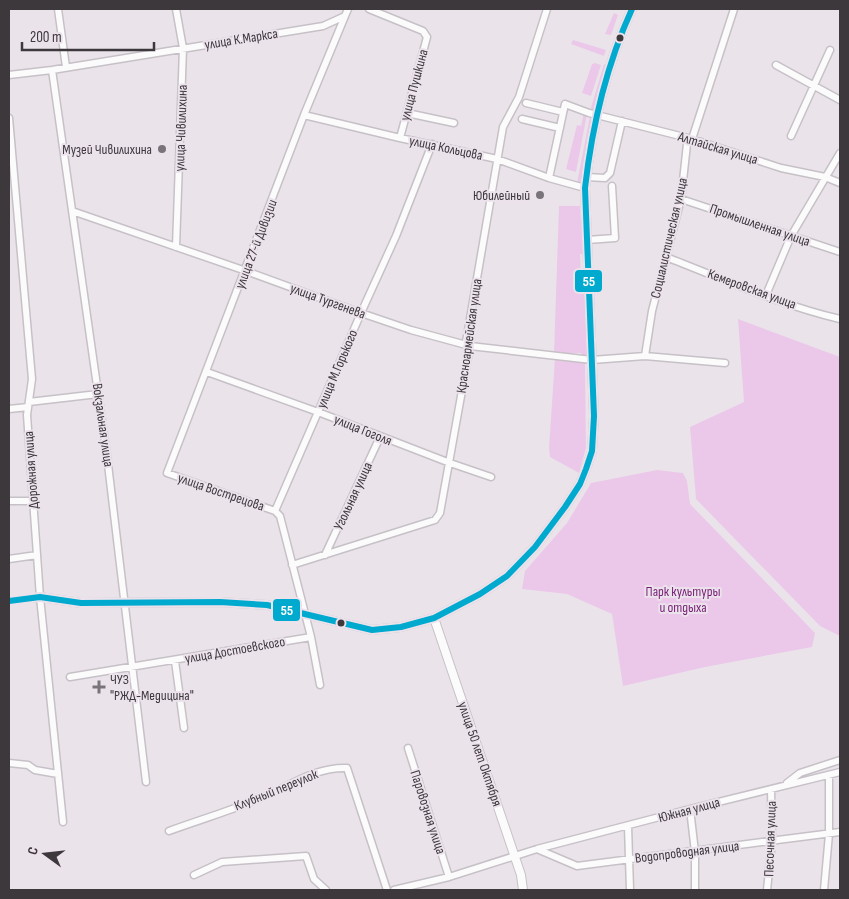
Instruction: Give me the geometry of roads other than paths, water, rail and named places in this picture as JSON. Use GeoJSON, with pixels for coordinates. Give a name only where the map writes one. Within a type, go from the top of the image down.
{"type":"FeatureCollection","features":[{"type":"Feature","properties":{"kind":"main road"},"geometry":{"type":"LineString","coordinates":[[40,597],[81,603],[220,602],[267,605],[372,630],[401,627],[434,618],[480,594],[507,576],[535,547],[565,507],[580,484],[592,452],[594,432],[585,188],[596,114],[616,47],[632,9]]}},
{"type":"Feature","properties":{"kind":"main road","name":"улица 50 лет Октября"},"geometry":{"type":"LineString","coordinates":[[434,618],[521,875],[523,890]]}},
{"type":"Feature","properties":{"kind":"street"},"geometry":{"type":"LineString","coordinates":[[58,9],[66,67]]}},
{"type":"Feature","properties":{"kind":"street","name":"улица Чивилихина"},"geometry":{"type":"LineString","coordinates":[[176,9],[183,48],[176,247]]}},
{"type":"Feature","properties":{"kind":"street"},"geometry":{"type":"LineString","coordinates":[[345,16],[348,9]]}},
{"type":"Feature","properties":{"kind":"street","name":"улица Пушкина"},"geometry":{"type":"LineString","coordinates":[[369,9],[424,31],[427,37],[400,138]]}},
{"type":"Feature","properties":{"kind":"street","name":"Красноармейская улица"},"geometry":{"type":"LineString","coordinates":[[292,565],[435,520],[440,513],[470,346],[466,342],[502,127],[519,97],[547,9]]}},
{"type":"Feature","properties":{"kind":"street","name":"Социалистическая улица"},"geometry":{"type":"LineString","coordinates":[[645,356],[652,311],[681,198],[687,144],[692,140],[734,9]]}},
{"type":"Feature","properties":{"kind":"street","name":"улица К.Маркса"},"geometry":{"type":"LineString","coordinates":[[9,75],[52,70],[323,26],[345,16]]}},
{"type":"Feature","properties":{"kind":"street","name":"улица 27-й Дивизии"},"geometry":{"type":"LineString","coordinates":[[167,473],[246,271],[304,115],[345,16]]}},
{"type":"Feature","properties":{"kind":"street"},"geometry":{"type":"LineString","coordinates":[[791,136],[830,50]]}},
{"type":"Feature","properties":{"kind":"street"},"geometry":{"type":"LineString","coordinates":[[776,65],[840,100]]}},
{"type":"Feature","properties":{"kind":"street","name":"Вокзальная улица"},"geometry":{"type":"LineString","coordinates":[[52,70],[98,394],[146,782]]}},
{"type":"Feature","properties":{"kind":"street"},"geometry":{"type":"LineString","coordinates":[[526,103],[563,112],[549,178]]}},
{"type":"Feature","properties":{"kind":"street","name":"Алтайская улица"},"geometry":{"type":"LineString","coordinates":[[563,112],[565,104],[692,140],[781,168],[825,177],[840,183]]}},
{"type":"Feature","properties":{"kind":"street"},"geometry":{"type":"LineString","coordinates":[[407,113],[454,123]]}},
{"type":"Feature","properties":{"kind":"street","name":"улица Кольцова"},"geometry":{"type":"LineString","coordinates":[[304,115],[497,159],[549,178],[585,188]]}},
{"type":"Feature","properties":{"kind":"street","name":"Дорожная улица"},"geometry":{"type":"LineString","coordinates":[[9,118],[32,379],[27,415],[40,597],[63,822]]}},
{"type":"Feature","properties":{"kind":"street"},"geometry":{"type":"LineString","coordinates":[[522,119],[560,128]]}},
{"type":"Feature","properties":{"kind":"street"},"geometry":{"type":"LineString","coordinates":[[586,177],[605,178],[610,173],[622,121]]}},
{"type":"Feature","properties":{"kind":"street","name":"улица М.Горького"},"geometry":{"type":"LineString","coordinates":[[275,510],[360,313],[396,236],[432,144]]}},
{"type":"Feature","properties":{"kind":"street"},"geometry":{"type":"LineString","coordinates":[[766,295],[791,236],[840,153]]}},
{"type":"Feature","properties":{"kind":"street"},"geometry":{"type":"LineString","coordinates":[[587,240],[616,238],[612,186]]}},
{"type":"Feature","properties":{"kind":"street","name":"Промышленная улица"},"geometry":{"type":"LineString","coordinates":[[681,198],[840,252]]}},
{"type":"Feature","properties":{"kind":"street","name":"улица Тургенева"},"geometry":{"type":"LineString","coordinates":[[72,211],[246,271],[360,313],[411,330],[470,346],[592,360],[645,356],[725,364]]}},
{"type":"Feature","properties":{"kind":"street","name":"Кемеровская улица"},"geometry":{"type":"LineString","coordinates":[[666,257],[819,314],[840,319]]}},
{"type":"Feature","properties":{"kind":"street","name":"улица Гоголя"},"geometry":{"type":"LineString","coordinates":[[207,372],[450,463],[492,476]]}},
{"type":"Feature","properties":{"kind":"street"},"geometry":{"type":"LineString","coordinates":[[9,408],[98,394]]}},
{"type":"Feature","properties":{"kind":"street","name":"Угольная улица"},"geometry":{"type":"LineString","coordinates":[[325,555],[380,437]]}},
{"type":"Feature","properties":{"kind":"street","name":"улица Вострецова"},"geometry":{"type":"LineString","coordinates":[[167,473],[275,510]]}},
{"type":"Feature","properties":{"kind":"street"},"geometry":{"type":"LineString","coordinates":[[9,501],[33,501]]}},
{"type":"Feature","properties":{"kind":"street"},"geometry":{"type":"LineString","coordinates":[[275,510],[280,516],[311,637],[320,685]]}},
{"type":"Feature","properties":{"kind":"street"},"geometry":{"type":"LineString","coordinates":[[9,559],[37,555]]}},
{"type":"Feature","properties":{"kind":"street"},"geometry":{"type":"LineString","coordinates":[[9,601],[40,597]]}},
{"type":"Feature","properties":{"kind":"street","name":"улица Достоевского"},"geometry":{"type":"LineString","coordinates":[[70,677],[311,637]]}},
{"type":"Feature","properties":{"kind":"street"},"geometry":{"type":"LineString","coordinates":[[175,661],[184,728]]}},
{"type":"Feature","properties":{"kind":"street","name":"Паровозная улица"},"geometry":{"type":"LineString","coordinates":[[408,748],[449,877]]}},
{"type":"Feature","properties":{"kind":"street"},"geometry":{"type":"LineString","coordinates":[[786,784],[800,773],[840,760]]}},
{"type":"Feature","properties":{"kind":"street"},"geometry":{"type":"LineString","coordinates":[[9,763],[28,765],[35,770],[58,774]]}},
{"type":"Feature","properties":{"kind":"street","name":"Клубный переулок"},"geometry":{"type":"LineString","coordinates":[[169,831],[268,795],[305,776],[333,767],[347,768],[387,890]]}},
{"type":"Feature","properties":{"kind":"street","name":"Южная улица"},"geometry":{"type":"LineString","coordinates":[[514,856],[786,784],[840,772]]}},
{"type":"Feature","properties":{"kind":"street"},"geometry":{"type":"LineString","coordinates":[[824,890],[829,834],[829,775]]}},
{"type":"Feature","properties":{"kind":"street","name":"Песочная улица"},"geometry":{"type":"LineString","coordinates":[[768,890],[772,841],[771,788]]}},
{"type":"Feature","properties":{"kind":"street"},"geometry":{"type":"LineString","coordinates":[[690,809],[695,852],[695,890]]}},
{"type":"Feature","properties":{"kind":"street"},"geometry":{"type":"LineString","coordinates":[[628,826],[630,890]]}},
{"type":"Feature","properties":{"kind":"street","name":"Водопроводная улица"},"geometry":{"type":"LineString","coordinates":[[537,849],[578,866],[840,832]]}},
{"type":"Feature","properties":{"kind":"street"},"geometry":{"type":"LineString","coordinates":[[194,876],[222,862],[306,856],[314,879],[326,890]]}},
{"type":"Feature","properties":{"kind":"street"},"geometry":{"type":"LineString","coordinates":[[394,890],[449,877],[514,856]]}},
{"type":"Feature","properties":{"kind":"place","name":"Музей Чивилихина"},"geometry":{"type":"Point","coordinates":[162,149]}},
{"type":"Feature","properties":{"kind":"place","name":"Юбилейный"},"geometry":{"type":"Point","coordinates":[540,195]}},
{"type":"Feature","properties":{"kind":"place","name":"ЧУЗ \"РЖД-Медицина\""},"geometry":{"type":"Point","coordinates":[99,687]}},
{"type":"Feature","properties":{"kind":"park label","name":"Парк культуры и отдыха"},"geometry":{"type":"Point","coordinates":[683,600]}}]}
